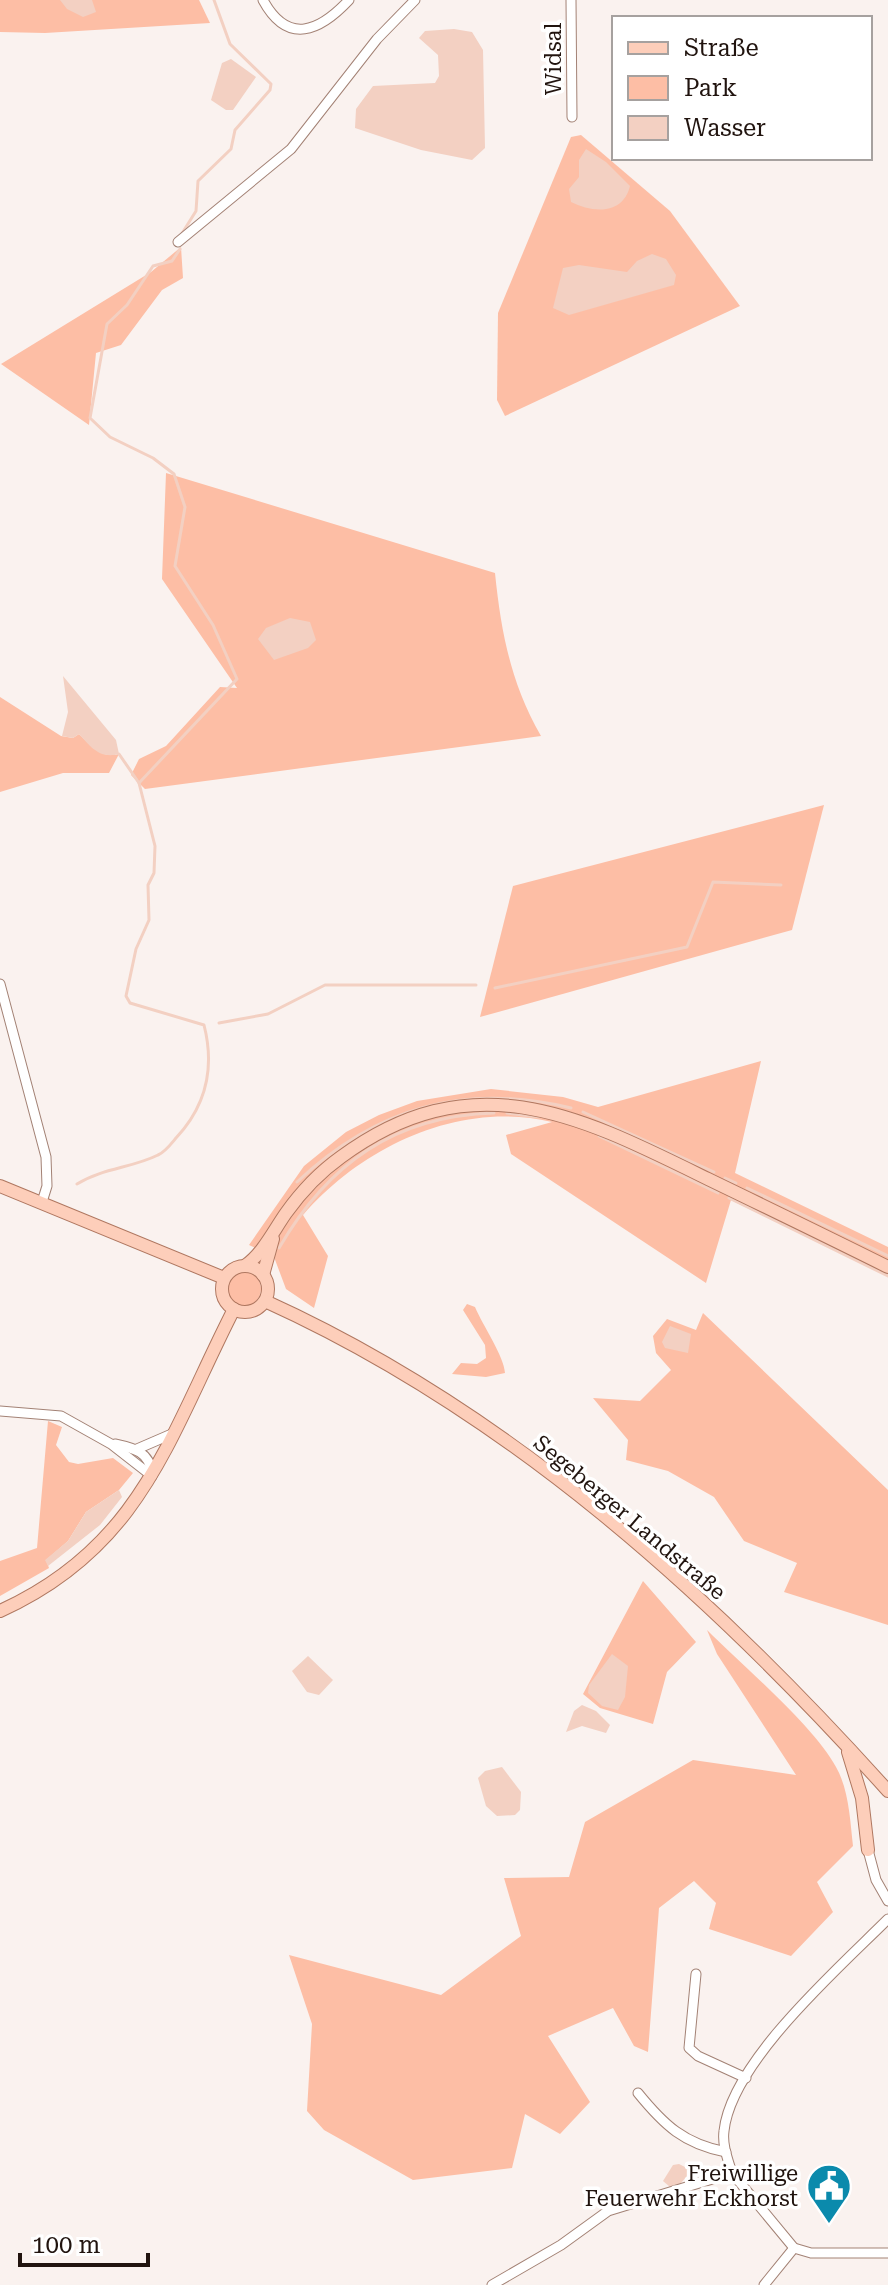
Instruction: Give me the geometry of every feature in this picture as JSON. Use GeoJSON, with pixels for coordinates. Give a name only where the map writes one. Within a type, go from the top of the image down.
{"type":"FeatureCollection","features":[{"type":"Feature","properties":{"kind":"main road"},"geometry":{"type":"LineString","coordinates":[[276,1228],[263,1275],[268,1288],[265,1301],[250,1311],[234,1309],[222,1294],[224,1278],[233,1269],[246,1265],[318,1176],[378,1133],[438,1111],[506,1105],[549,1111],[594,1124],[888,1267]]}},
{"type":"Feature","properties":{"kind":"main road"},"geometry":{"type":"LineString","coordinates":[[0,1186],[224,1278]]}},
{"type":"Feature","properties":{"kind":"main road"},"geometry":{"type":"LineString","coordinates":[[246,1265],[263,1275]]}},
{"type":"Feature","properties":{"kind":"main road","name":"Segeberger Landstraße"},"geometry":{"type":"LineString","coordinates":[[265,1301],[390,1367],[454,1406],[556,1477],[699,1598],[844,1742],[888,1791]]}},
{"type":"Feature","properties":{"kind":"main road"},"geometry":{"type":"LineString","coordinates":[[0,1611],[29,1598],[85,1559],[131,1509],[152,1476],[234,1309]]}},
{"type":"Feature","properties":{"kind":"main road"},"geometry":{"type":"LineString","coordinates":[[844,1742],[862,1798],[868,1850]]}},
{"type":"Feature","properties":{"kind":"street"},"geometry":{"type":"LineString","coordinates":[[263,0],[277,19],[305,30],[326,23],[349,0]]}},
{"type":"Feature","properties":{"kind":"street"},"geometry":{"type":"LineString","coordinates":[[178,242],[291,149],[377,39],[415,0]]}},
{"type":"Feature","properties":{"kind":"street","name":"Widsal"},"geometry":{"type":"LineString","coordinates":[[571,0],[572,117]]}},
{"type":"Feature","properties":{"kind":"street"},"geometry":{"type":"LineString","coordinates":[[0,984],[46,1157],[47,1186],[42,1202]]}},
{"type":"Feature","properties":{"kind":"street"},"geometry":{"type":"LineString","coordinates":[[0,1411],[61,1416],[111,1444],[152,1476]]}},
{"type":"Feature","properties":{"kind":"street"},"geometry":{"type":"LineString","coordinates":[[134,1449],[152,1445],[174,1433]]}},
{"type":"Feature","properties":{"kind":"street"},"geometry":{"type":"LineString","coordinates":[[111,1444],[134,1449],[148,1458],[152,1476]]}},
{"type":"Feature","properties":{"kind":"street"},"geometry":{"type":"LineString","coordinates":[[868,1850],[876,1880],[888,1901]]}},
{"type":"Feature","properties":{"kind":"street"},"geometry":{"type":"LineString","coordinates":[[888,1919],[773,2036],[746,2078],[724,2129],[732,2173],[794,2248],[811,2253],[888,2253]]}},
{"type":"Feature","properties":{"kind":"street"},"geometry":{"type":"LineString","coordinates":[[696,1974],[689,2048],[698,2056],[746,2078]]}},
{"type":"Feature","properties":{"kind":"street"},"geometry":{"type":"LineString","coordinates":[[638,2093],[674,2133],[691,2144],[726,2152]]}},
{"type":"Feature","properties":{"kind":"street"},"geometry":{"type":"LineString","coordinates":[[492,2285],[561,2245],[608,2211],[732,2173]]}},
{"type":"Feature","properties":{"kind":"street"},"geometry":{"type":"LineString","coordinates":[[764,2285],[794,2248]]}},
{"type":"Feature","properties":{"kind":"green space"},"geometry":{"type":"Polygon","coordinates":[[[0,0],[199,0],[210,23],[45,33],[0,32],[0,0]]]}},
{"type":"Feature","properties":{"kind":"green space"},"geometry":{"type":"Polygon","coordinates":[[[581,135],[670,211],[740,306],[505,416],[497,400],[498,313],[571,137],[581,135]]]}},
{"type":"Feature","properties":{"kind":"green space"},"geometry":{"type":"Polygon","coordinates":[[[181,247],[183,278],[162,290],[121,345],[96,353],[89,425],[1,364],[151,272],[181,247]]]}},
{"type":"Feature","properties":{"kind":"green space"},"geometry":{"type":"Polygon","coordinates":[[[166,473],[495,573],[509,657],[522,697],[541,736],[145,789],[131,775],[139,759],[166,746],[220,687],[237,688],[162,579],[166,473]]]}},
{"type":"Feature","properties":{"kind":"green space"},"geometry":{"type":"Polygon","coordinates":[[[0,697],[61,736],[73,738],[79,734],[101,753],[119,754],[109,773],[63,773],[0,792],[0,697]]]}},
{"type":"Feature","properties":{"kind":"green space"},"geometry":{"type":"Polygon","coordinates":[[[824,805],[792,930],[480,1017],[513,886],[824,805]]]}},
{"type":"Feature","properties":{"kind":"green space"},"geometry":{"type":"Polygon","coordinates":[[[761,1061],[735,1173],[888,1247],[888,1276],[731,1200],[706,1283],[511,1154],[506,1135],[552,1122],[517,1117],[482,1118],[448,1124],[415,1135],[383,1150],[327,1191],[303,1215],[328,1256],[314,1308],[286,1289],[274,1257],[249,1245],[304,1166],[346,1132],[417,1101],[491,1089],[563,1097],[598,1107],[761,1061]]]}},
{"type":"Feature","properties":{"kind":"green space"},"geometry":{"type":"Polygon","coordinates":[[[244,1272],[256,1277],[261,1289],[256,1301],[244,1306],[232,1301],[227,1289],[232,1277],[244,1272]]]}},
{"type":"Feature","properties":{"kind":"green space"},"geometry":{"type":"Polygon","coordinates":[[[467,1304],[475,1307],[505,1373],[486,1377],[452,1374],[461,1363],[477,1364],[486,1358],[485,1345],[463,1310],[467,1304]]]}},
{"type":"Feature","properties":{"kind":"green space"},"geometry":{"type":"Polygon","coordinates":[[[703,1313],[888,1490],[888,1625],[784,1592],[797,1563],[744,1541],[714,1497],[668,1471],[626,1460],[628,1440],[593,1398],[640,1401],[671,1370],[656,1353],[653,1336],[667,1319],[696,1330],[703,1313]]]}},
{"type":"Feature","properties":{"kind":"green space"},"geometry":{"type":"Polygon","coordinates":[[[48,1421],[62,1427],[56,1445],[69,1462],[78,1464],[113,1458],[133,1473],[119,1490],[86,1512],[68,1541],[46,1560],[49,1568],[0,1596],[0,1561],[37,1548],[48,1421]]]}},
{"type":"Feature","properties":{"kind":"green space"},"geometry":{"type":"Polygon","coordinates":[[[643,1581],[696,1642],[667,1672],[653,1724],[600,1708],[583,1694],[643,1581]]]}},
{"type":"Feature","properties":{"kind":"green space"},"geometry":{"type":"Polygon","coordinates":[[[707,1630],[795,1715],[836,1767],[844,1785],[853,1846],[817,1882],[833,1912],[791,1956],[709,1929],[716,1903],[694,1881],[659,1908],[648,2052],[634,2046],[613,2008],[548,2036],[590,2102],[560,2134],[525,2114],[512,2168],[413,2180],[324,2130],[307,2111],[312,2024],[289,1955],[441,1995],[521,1936],[504,1878],[569,1877],[585,1822],[693,1760],[796,1775],[717,1654],[707,1630]]]}},
{"type":"Feature","properties":{"kind":"water"},"geometry":{"type":"Polygon","coordinates":[[[60,0],[92,0],[96,12],[83,17],[67,9],[60,0]]]}},
{"type":"Feature","properties":{"kind":"water"},"geometry":{"type":"Polygon","coordinates":[[[454,29],[472,32],[483,50],[485,148],[472,160],[421,150],[355,128],[356,109],[373,86],[435,83],[439,76],[438,55],[419,38],[425,31],[454,29]]]}},
{"type":"Feature","properties":{"kind":"water"},"geometry":{"type":"Polygon","coordinates":[[[231,59],[256,77],[233,110],[226,110],[211,100],[222,63],[231,59]]]}},
{"type":"Feature","properties":{"kind":"water"},"geometry":{"type":"Polygon","coordinates":[[[586,149],[606,162],[630,186],[621,202],[614,207],[597,209],[571,202],[569,189],[579,177],[579,160],[586,149]]]}},
{"type":"Feature","properties":{"kind":"water"},"geometry":{"type":"Polygon","coordinates":[[[652,254],[666,259],[676,275],[674,285],[569,315],[553,308],[563,268],[579,265],[627,272],[637,261],[652,254]]]}},
{"type":"Feature","properties":{"kind":"water"},"geometry":{"type":"Polygon","coordinates":[[[290,618],[310,622],[316,640],[308,648],[274,660],[258,639],[266,628],[290,618]]]}},
{"type":"Feature","properties":{"kind":"water"},"geometry":{"type":"Polygon","coordinates":[[[63,676],[116,740],[119,754],[101,753],[79,734],[73,738],[62,736],[68,712],[63,676]]]}},
{"type":"Feature","properties":{"kind":"water"},"geometry":{"type":"Polygon","coordinates":[[[670,1326],[691,1334],[688,1353],[665,1348],[662,1342],[670,1326]]]}},
{"type":"Feature","properties":{"kind":"water"},"geometry":{"type":"Polygon","coordinates":[[[119,1490],[122,1497],[100,1525],[48,1566],[45,1560],[68,1541],[86,1512],[119,1490]]]}},
{"type":"Feature","properties":{"kind":"water"},"geometry":{"type":"Polygon","coordinates":[[[612,1654],[628,1666],[625,1697],[618,1710],[602,1706],[588,1693],[589,1685],[612,1654]]]}},
{"type":"Feature","properties":{"kind":"water"},"geometry":{"type":"Polygon","coordinates":[[[308,1656],[333,1680],[319,1695],[307,1692],[292,1671],[308,1656]]]}},
{"type":"Feature","properties":{"kind":"water"},"geometry":{"type":"Polygon","coordinates":[[[582,1705],[596,1711],[610,1725],[606,1733],[582,1726],[566,1732],[574,1711],[582,1705]]]}},
{"type":"Feature","properties":{"kind":"water"},"geometry":{"type":"Polygon","coordinates":[[[502,1767],[521,1792],[520,1810],[515,1815],[497,1816],[486,1806],[478,1778],[485,1771],[502,1767]]]}},
{"type":"Feature","properties":{"kind":"water"},"geometry":{"type":"Polygon","coordinates":[[[679,2164],[689,2169],[689,2174],[679,2185],[670,2187],[663,2181],[673,2165],[679,2164]]]}},
{"type":"Feature","properties":{"kind":"waterway"},"geometry":{"type":"LineString","coordinates":[[181,235],[196,211],[198,181],[231,149],[235,130],[270,90],[271,84],[230,44],[214,0]]}},
{"type":"Feature","properties":{"kind":"waterway"},"geometry":{"type":"LineString","coordinates":[[139,783],[237,679],[213,625],[175,566],[185,507],[174,474],[153,458],[110,437],[90,418],[107,324],[127,305],[153,266],[172,261],[180,249]]}},
{"type":"Feature","properties":{"kind":"waterway"},"geometry":{"type":"LineString","coordinates":[[77,1184],[161,1154],[195,1113],[208,1071],[204,1025],[130,1003],[126,996],[136,949],[149,920],[148,885],[154,873],[155,846],[139,783],[119,754]]}},
{"type":"Feature","properties":{"kind":"waterway"},"geometry":{"type":"LineString","coordinates":[[495,988],[687,947],[713,882],[781,885]]}},
{"type":"Feature","properties":{"kind":"waterway"},"geometry":{"type":"LineString","coordinates":[[219,1023],[268,1014],[325,985],[476,985]]}},
{"type":"Feature","properties":{"kind":"waterway"},"geometry":{"type":"LineString","coordinates":[[297,1182],[358,1136],[390,1119],[424,1108],[458,1100],[494,1098],[571,1108]]}},
{"type":"Feature","properties":{"kind":"waterway"},"geometry":{"type":"LineString","coordinates":[[583,1112],[714,1172]]}},
{"type":"Feature","properties":{"kind":"waterway"},"geometry":{"type":"LineString","coordinates":[[279,1248],[319,1192],[367,1150],[425,1124],[458,1116],[494,1113]]}},
{"type":"Feature","properties":{"kind":"waterway"},"geometry":{"type":"LineString","coordinates":[[507,1113],[539,1117]]}},
{"type":"Feature","properties":{"kind":"waterway"},"geometry":{"type":"LineString","coordinates":[[599,1136],[718,1193]]}},
{"type":"Feature","properties":{"kind":"waterway"},"geometry":{"type":"LineString","coordinates":[[725,1178],[736,1183]]}},
{"type":"Feature","properties":{"kind":"waterway"},"geometry":{"type":"LineString","coordinates":[[747,1188],[888,1256]]}},
{"type":"Feature","properties":{"kind":"waterway"},"geometry":{"type":"LineString","coordinates":[[729,1198],[888,1276]]}},
{"type":"Feature","properties":{"kind":"place","name":"Freiwillige Feuerwehr Eckhorst"},"geometry":{"type":"Point","coordinates":[829,2225]}}]}
